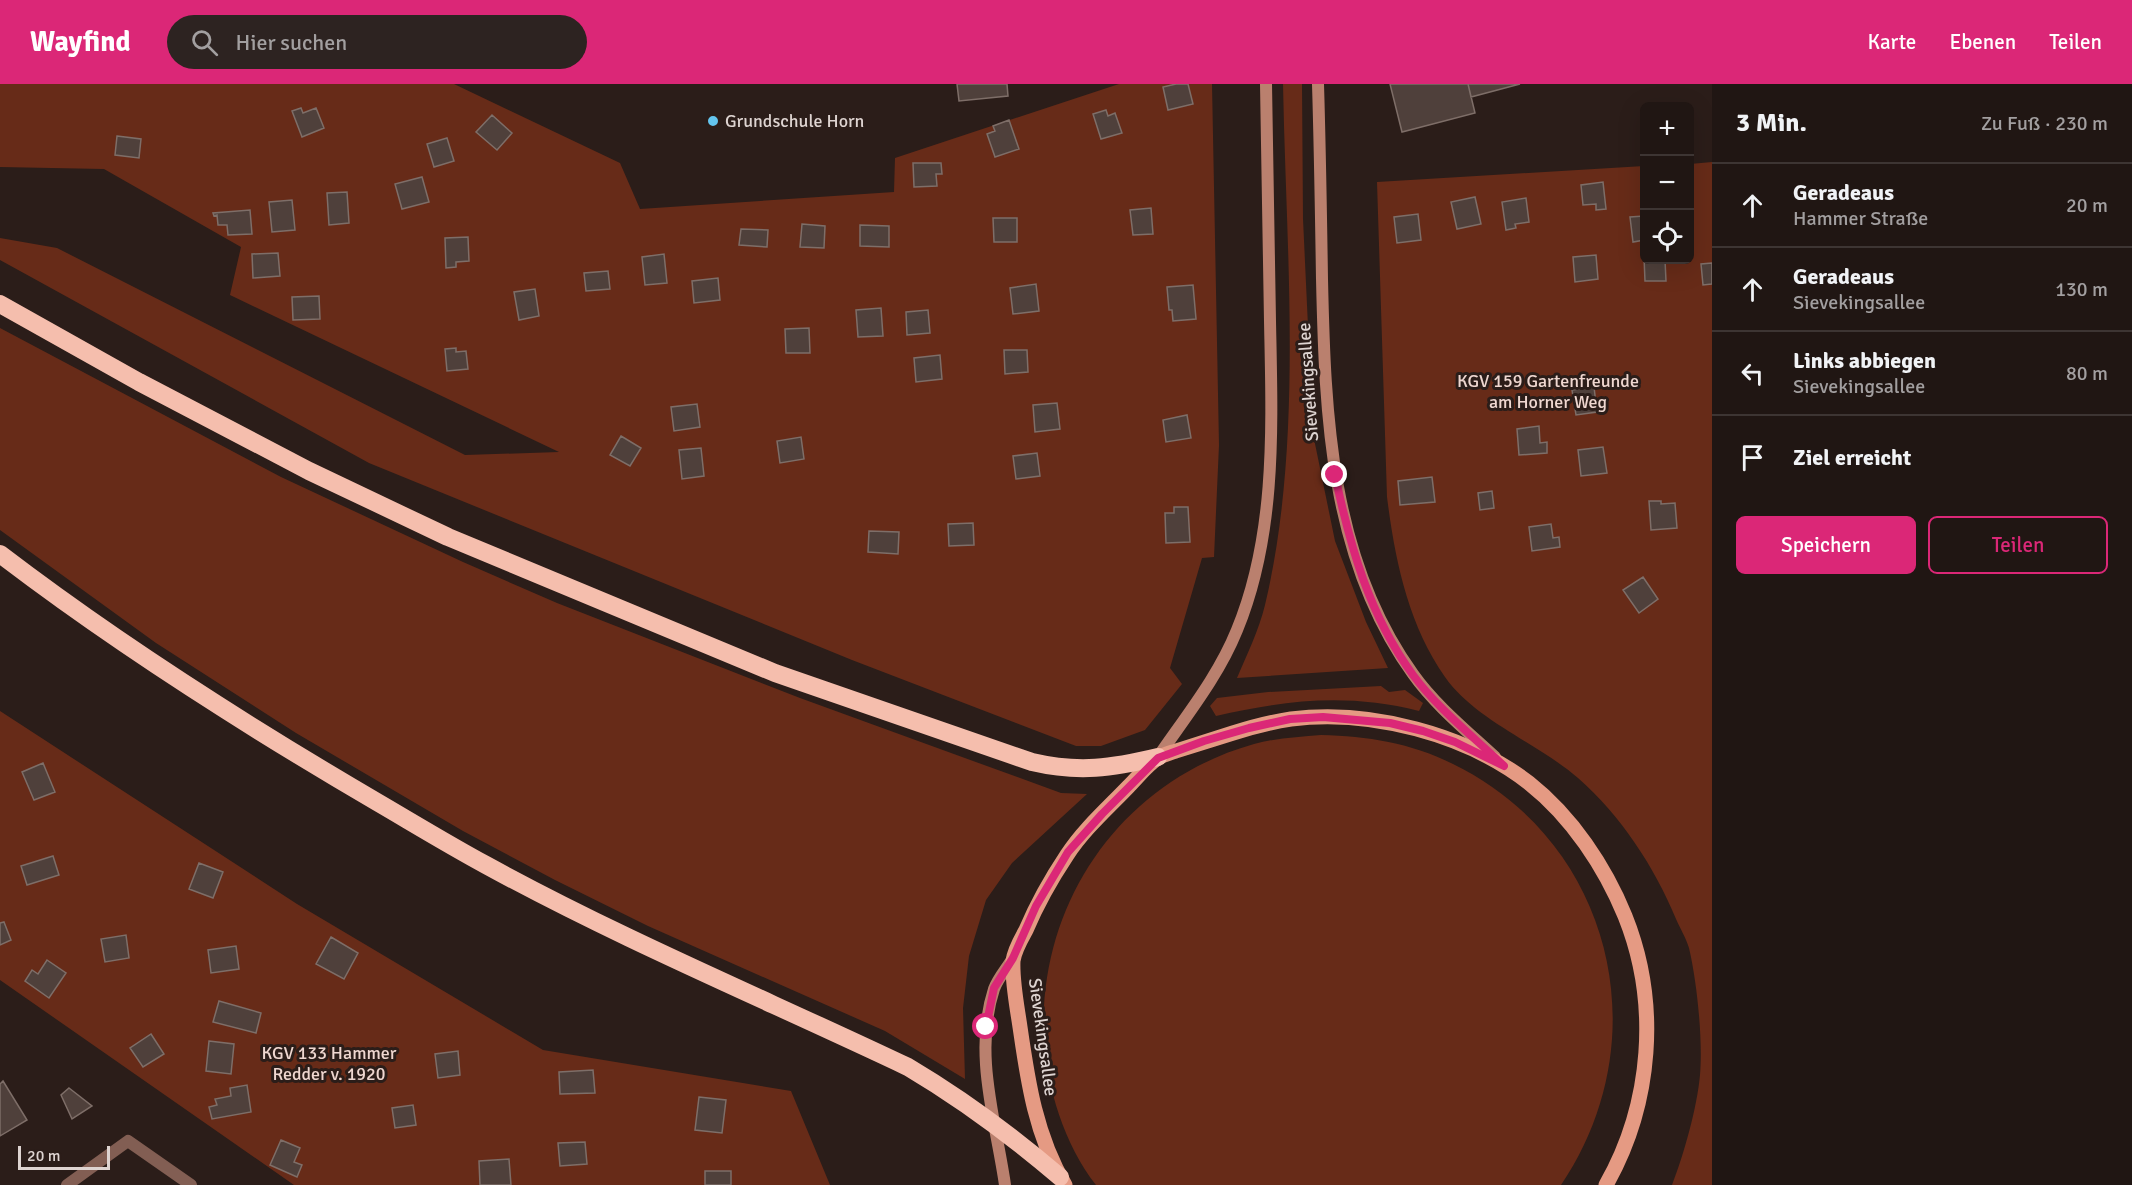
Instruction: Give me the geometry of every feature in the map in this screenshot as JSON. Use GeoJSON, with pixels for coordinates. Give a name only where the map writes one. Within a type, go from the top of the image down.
{"type":"FeatureCollection","features":[{"type":"Feature","properties":{"kind":"highway"},"geometry":{"type":"LineString","coordinates":[[0,304],[139,382],[309,471],[448,537],[775,673],[1032,762],[1073,769],[1090,769],[1158,758]]}},
{"type":"Feature","properties":{"kind":"highway"},"geometry":{"type":"LineString","coordinates":[[0,554],[208,699],[307,761],[486,865],[611,928],[908,1066],[1021,1143],[1063,1181]]}},
{"type":"Feature","properties":{"kind":"main road","name":"Sievekingsallee"},"geometry":{"type":"LineString","coordinates":[[1063,1181],[1041,1132],[1030,1092],[1013,958],[1036,906],[1068,852],[1158,758],[1224,660],[1249,597],[1259,558],[1266,514],[1271,415],[1266,84]]}},
{"type":"Feature","properties":{"kind":"main road","name":"Sievekingsallee"},"geometry":{"type":"LineString","coordinates":[[1318,84],[1324,373],[1335,475],[1347,532],[1363,583],[1392,642],[1413,675],[1434,699],[1504,766],[1538,791],[1585,843],[1617,897],[1638,957],[1647,1020],[1647,1052],[1636,1114],[1626,1144],[1606,1185]]}},
{"type":"Feature","properties":{"kind":"main road","name":"Sievekingsallee"},"geometry":{"type":"LineString","coordinates":[[1158,758],[1249,728],[1290,719],[1323,717],[1390,723],[1423,731],[1455,742],[1504,766]]}},
{"type":"Feature","properties":{"kind":"main road"},"geometry":{"type":"LineString","coordinates":[[1005,1185],[994,1124],[986,1057],[986,1027],[994,988],[1013,958]]}},
{"type":"Feature","properties":{"kind":"street"},"geometry":{"type":"LineString","coordinates":[[67,1185],[128,1141],[191,1185]]}},
{"type":"Feature","properties":{"kind":"green space"},"geometry":{"type":"Polygon","coordinates":[[[0,84],[454,84],[620,163],[640,209],[894,192],[895,158],[1119,84],[1212,84],[1219,445],[1214,557],[1202,558],[1170,668],[1182,684],[1145,730],[1101,746],[1076,746],[852,660],[369,463],[0,260],[0,238],[57,248],[465,455],[559,452],[230,295],[241,247],[104,169],[0,167],[0,84]]]}},
{"type":"Feature","properties":{"kind":"green space"},"geometry":{"type":"Polygon","coordinates":[[[1283,84],[1302,84],[1303,219],[1313,434],[1335,541],[1366,622],[1388,668],[1237,678],[1265,605],[1277,542],[1285,478],[1290,346],[1283,84]]]}},
{"type":"Feature","properties":{"kind":"green space","name":"KGV 159 Gartenfreunde am Horner Weg"},"geometry":{"type":"Polygon","coordinates":[[[1712,162],[1712,1185],[1672,1185],[1689,1131],[1700,1075],[1701,1045],[1697,994],[1685,937],[1647,861],[1622,825],[1594,793],[1562,766],[1473,706],[1445,677],[1421,635],[1405,591],[1394,544],[1387,497],[1377,182],[1640,166],[1640,264],[1694,264],[1694,164],[1712,162]]]}},
{"type":"Feature","properties":{"kind":"green space"},"geometry":{"type":"Polygon","coordinates":[[[0,328],[281,477],[557,603],[800,698],[1061,793],[1087,794],[1012,863],[986,900],[969,956],[963,1008],[965,1079],[885,1031],[648,926],[463,831],[296,733],[156,643],[0,530],[0,328]]]}},
{"type":"Feature","properties":{"kind":"green space"},"geometry":{"type":"Polygon","coordinates":[[[1381,686],[1389,692],[1405,690],[1423,703],[1419,711],[1393,705],[1342,700],[1268,706],[1216,716],[1210,706],[1217,698],[1268,692],[1381,686]]]}},
{"type":"Feature","properties":{"kind":"green space","name":"KGV 133 Hammer Redder v. 1920"},"geometry":{"type":"Polygon","coordinates":[[[0,711],[297,904],[543,1050],[791,1091],[830,1185],[294,1185],[0,980],[0,711]]]}},
{"type":"Feature","properties":{"kind":"green space"},"geometry":{"type":"Polygon","coordinates":[[[1321,735],[1388,742],[1421,751],[1453,764],[1508,798],[1551,842],[1584,893],[1604,949],[1613,1008],[1608,1069],[1591,1128],[1561,1185],[1096,1185],[1075,1152],[1059,1115],[1049,1076],[1044,1037],[1046,987],[1056,939],[1073,895],[1097,854],[1128,817],[1165,786],[1207,762],[1254,744],[1321,735]]]}},
{"type":"Feature","properties":{"kind":"building"},"geometry":{"type":"Polygon","coordinates":[[[957,84],[1007,84],[1008,96],[959,101],[957,84]]]}},
{"type":"Feature","properties":{"kind":"building"},"geometry":{"type":"Polygon","coordinates":[[[1188,84],[1193,104],[1168,110],[1163,87],[1188,84]]]}},
{"type":"Feature","properties":{"kind":"building"},"geometry":{"type":"Polygon","coordinates":[[[1390,84],[1468,84],[1475,113],[1402,132],[1390,84]]]}},
{"type":"Feature","properties":{"kind":"building"},"geometry":{"type":"Polygon","coordinates":[[[1468,84],[1520,84],[1471,97],[1468,84]]]}},
{"type":"Feature","properties":{"kind":"building"},"geometry":{"type":"Polygon","coordinates":[[[301,108],[303,113],[316,108],[324,128],[302,137],[292,111],[301,108]]]}},
{"type":"Feature","properties":{"kind":"building"},"geometry":{"type":"Polygon","coordinates":[[[1106,110],[1108,116],[1115,113],[1122,133],[1101,139],[1093,114],[1106,110]]]}},
{"type":"Feature","properties":{"kind":"building"},"geometry":{"type":"Polygon","coordinates":[[[492,115],[512,133],[497,150],[476,132],[492,115]]]}},
{"type":"Feature","properties":{"kind":"building"},"geometry":{"type":"Polygon","coordinates":[[[1009,120],[1019,149],[995,157],[987,134],[995,131],[993,126],[1009,120]]]}},
{"type":"Feature","properties":{"kind":"building"},"geometry":{"type":"Polygon","coordinates":[[[117,136],[141,139],[139,158],[115,155],[117,136]]]}},
{"type":"Feature","properties":{"kind":"building"},"geometry":{"type":"Polygon","coordinates":[[[447,138],[454,161],[434,167],[427,144],[447,138]]]}},
{"type":"Feature","properties":{"kind":"building"},"geometry":{"type":"Polygon","coordinates":[[[913,163],[941,163],[942,174],[936,174],[937,186],[914,187],[913,163]]]}},
{"type":"Feature","properties":{"kind":"building"},"geometry":{"type":"Polygon","coordinates":[[[422,177],[429,202],[402,209],[395,184],[422,177]]]}},
{"type":"Feature","properties":{"kind":"building"},"geometry":{"type":"Polygon","coordinates":[[[1603,182],[1606,209],[1596,210],[1596,204],[1583,205],[1581,185],[1603,182]]]}},
{"type":"Feature","properties":{"kind":"building"},"geometry":{"type":"Polygon","coordinates":[[[347,192],[349,223],[329,225],[327,193],[347,192]]]}},
{"type":"Feature","properties":{"kind":"building"},"geometry":{"type":"Polygon","coordinates":[[[1475,197],[1481,224],[1457,229],[1451,202],[1475,197]]]}},
{"type":"Feature","properties":{"kind":"building"},"geometry":{"type":"Polygon","coordinates":[[[1526,198],[1529,222],[1515,224],[1516,228],[1506,230],[1502,202],[1526,198]]]}},
{"type":"Feature","properties":{"kind":"building"},"geometry":{"type":"Polygon","coordinates":[[[292,200],[295,230],[272,232],[269,202],[292,200]]]}},
{"type":"Feature","properties":{"kind":"building"},"geometry":{"type":"Polygon","coordinates":[[[1151,208],[1153,234],[1133,235],[1130,210],[1151,208]]]}},
{"type":"Feature","properties":{"kind":"building"},"geometry":{"type":"Polygon","coordinates":[[[250,210],[252,234],[228,235],[227,225],[218,225],[217,215],[214,216],[213,213],[250,210]]]}},
{"type":"Feature","properties":{"kind":"building"},"geometry":{"type":"Polygon","coordinates":[[[1418,214],[1421,240],[1397,243],[1394,217],[1418,214]]]}},
{"type":"Feature","properties":{"kind":"building"},"geometry":{"type":"Polygon","coordinates":[[[1640,216],[1640,241],[1633,242],[1630,217],[1640,216]]]}},
{"type":"Feature","properties":{"kind":"building"},"geometry":{"type":"Polygon","coordinates":[[[993,218],[1017,218],[1017,242],[994,242],[993,218]]]}},
{"type":"Feature","properties":{"kind":"building"},"geometry":{"type":"Polygon","coordinates":[[[802,224],[825,226],[824,248],[800,247],[802,224]]]}},
{"type":"Feature","properties":{"kind":"building"},"geometry":{"type":"Polygon","coordinates":[[[860,225],[889,226],[889,247],[860,246],[860,225]]]}},
{"type":"Feature","properties":{"kind":"building"},"geometry":{"type":"Polygon","coordinates":[[[741,229],[768,230],[767,247],[739,245],[741,229]]]}},
{"type":"Feature","properties":{"kind":"building"},"geometry":{"type":"Polygon","coordinates":[[[468,237],[469,261],[456,262],[456,267],[446,268],[445,238],[468,237]]]}},
{"type":"Feature","properties":{"kind":"building"},"geometry":{"type":"Polygon","coordinates":[[[278,253],[280,276],[253,278],[252,254],[278,253]]]}},
{"type":"Feature","properties":{"kind":"building"},"geometry":{"type":"Polygon","coordinates":[[[664,254],[667,283],[645,285],[642,257],[664,254]]]}},
{"type":"Feature","properties":{"kind":"building"},"geometry":{"type":"Polygon","coordinates":[[[1596,255],[1598,279],[1575,282],[1573,257],[1596,255]]]}},
{"type":"Feature","properties":{"kind":"building"},"geometry":{"type":"Polygon","coordinates":[[[1712,263],[1712,284],[1703,285],[1701,264],[1712,263]]]}},
{"type":"Feature","properties":{"kind":"building"},"geometry":{"type":"Polygon","coordinates":[[[1644,264],[1665,264],[1666,281],[1645,281],[1644,264]]]}},
{"type":"Feature","properties":{"kind":"building"},"geometry":{"type":"Polygon","coordinates":[[[608,271],[610,289],[586,291],[584,273],[608,271]]]}},
{"type":"Feature","properties":{"kind":"building"},"geometry":{"type":"Polygon","coordinates":[[[718,278],[720,300],[694,303],[692,281],[718,278]]]}},
{"type":"Feature","properties":{"kind":"building"},"geometry":{"type":"Polygon","coordinates":[[[1036,284],[1039,311],[1013,314],[1010,288],[1036,284]]]}},
{"type":"Feature","properties":{"kind":"building"},"geometry":{"type":"Polygon","coordinates":[[[1193,285],[1196,319],[1173,321],[1172,310],[1169,310],[1167,287],[1193,285]]]}},
{"type":"Feature","properties":{"kind":"building"},"geometry":{"type":"Polygon","coordinates":[[[535,289],[539,316],[519,320],[514,292],[535,289]]]}},
{"type":"Feature","properties":{"kind":"building"},"geometry":{"type":"Polygon","coordinates":[[[319,296],[320,319],[293,320],[292,297],[319,296]]]}},
{"type":"Feature","properties":{"kind":"building"},"geometry":{"type":"Polygon","coordinates":[[[881,308],[883,336],[858,337],[856,310],[881,308]]]}},
{"type":"Feature","properties":{"kind":"building"},"geometry":{"type":"Polygon","coordinates":[[[928,310],[930,333],[907,335],[906,312],[928,310]]]}},
{"type":"Feature","properties":{"kind":"building"},"geometry":{"type":"Polygon","coordinates":[[[809,328],[810,353],[786,353],[785,329],[809,328]]]}},
{"type":"Feature","properties":{"kind":"building"},"geometry":{"type":"Polygon","coordinates":[[[456,348],[456,352],[466,351],[468,369],[447,371],[445,349],[456,348]]]}},
{"type":"Feature","properties":{"kind":"building"},"geometry":{"type":"Polygon","coordinates":[[[1004,350],[1027,350],[1028,372],[1005,374],[1004,350]]]}},
{"type":"Feature","properties":{"kind":"building"},"geometry":{"type":"Polygon","coordinates":[[[940,355],[942,379],[916,382],[914,358],[940,355]]]}},
{"type":"Feature","properties":{"kind":"building"},"geometry":{"type":"Polygon","coordinates":[[[1594,387],[1597,412],[1576,415],[1572,390],[1594,387]]]}},
{"type":"Feature","properties":{"kind":"building"},"geometry":{"type":"Polygon","coordinates":[[[1057,403],[1060,429],[1035,432],[1033,405],[1057,403]]]}},
{"type":"Feature","properties":{"kind":"building"},"geometry":{"type":"Polygon","coordinates":[[[697,404],[700,427],[674,431],[671,407],[697,404]]]}},
{"type":"Feature","properties":{"kind":"building"},"geometry":{"type":"Polygon","coordinates":[[[1187,415],[1191,438],[1166,442],[1163,420],[1187,415]]]}},
{"type":"Feature","properties":{"kind":"building"},"geometry":{"type":"Polygon","coordinates":[[[1539,426],[1540,443],[1547,442],[1547,453],[1519,455],[1517,429],[1539,426]]]}},
{"type":"Feature","properties":{"kind":"building"},"geometry":{"type":"Polygon","coordinates":[[[621,436],[641,448],[630,466],[610,455],[621,436]]]}},
{"type":"Feature","properties":{"kind":"building"},"geometry":{"type":"Polygon","coordinates":[[[801,437],[804,459],[780,463],[777,441],[801,437]]]}},
{"type":"Feature","properties":{"kind":"building"},"geometry":{"type":"Polygon","coordinates":[[[1603,447],[1607,473],[1581,476],[1578,450],[1603,447]]]}},
{"type":"Feature","properties":{"kind":"building"},"geometry":{"type":"Polygon","coordinates":[[[701,448],[704,476],[682,479],[679,450],[701,448]]]}},
{"type":"Feature","properties":{"kind":"building"},"geometry":{"type":"Polygon","coordinates":[[[1037,453],[1040,476],[1016,479],[1013,456],[1037,453]]]}},
{"type":"Feature","properties":{"kind":"building"},"geometry":{"type":"Polygon","coordinates":[[[1432,477],[1435,502],[1400,505],[1398,481],[1432,477]]]}},
{"type":"Feature","properties":{"kind":"building"},"geometry":{"type":"Polygon","coordinates":[[[1492,491],[1494,508],[1480,510],[1478,493],[1492,491]]]}},
{"type":"Feature","properties":{"kind":"building"},"geometry":{"type":"Polygon","coordinates":[[[1649,501],[1661,501],[1661,504],[1675,503],[1677,528],[1651,530],[1649,501]]]}},
{"type":"Feature","properties":{"kind":"building"},"geometry":{"type":"Polygon","coordinates":[[[1174,507],[1188,507],[1190,542],[1166,543],[1165,513],[1174,513],[1174,507]]]}},
{"type":"Feature","properties":{"kind":"building"},"geometry":{"type":"Polygon","coordinates":[[[973,523],[974,545],[949,546],[948,524],[973,523]]]}},
{"type":"Feature","properties":{"kind":"building"},"geometry":{"type":"Polygon","coordinates":[[[1551,524],[1553,538],[1559,537],[1560,547],[1532,551],[1529,527],[1551,524]]]}},
{"type":"Feature","properties":{"kind":"building"},"geometry":{"type":"Polygon","coordinates":[[[869,531],[899,532],[898,554],[868,552],[869,531]]]}},
{"type":"Feature","properties":{"kind":"building"},"geometry":{"type":"Polygon","coordinates":[[[1643,577],[1658,599],[1639,613],[1623,590],[1643,577]]]}},
{"type":"Feature","properties":{"kind":"building"},"geometry":{"type":"Polygon","coordinates":[[[43,763],[55,792],[34,800],[22,772],[43,763]]]}},
{"type":"Feature","properties":{"kind":"building"},"geometry":{"type":"Polygon","coordinates":[[[53,856],[59,875],[27,885],[21,866],[53,856]]]}},
{"type":"Feature","properties":{"kind":"building"},"geometry":{"type":"Polygon","coordinates":[[[199,863],[223,872],[213,898],[189,889],[199,863]]]}},
{"type":"Feature","properties":{"kind":"building"},"geometry":{"type":"Polygon","coordinates":[[[4,922],[11,940],[0,945],[0,923],[4,922]]]}},
{"type":"Feature","properties":{"kind":"building"},"geometry":{"type":"Polygon","coordinates":[[[126,935],[129,958],[105,962],[101,939],[126,935]]]}},
{"type":"Feature","properties":{"kind":"building"},"geometry":{"type":"Polygon","coordinates":[[[331,937],[358,953],[344,979],[316,964],[331,937]]]}},
{"type":"Feature","properties":{"kind":"building"},"geometry":{"type":"Polygon","coordinates":[[[236,946],[239,969],[211,973],[208,950],[236,946]]]}},
{"type":"Feature","properties":{"kind":"building"},"geometry":{"type":"Polygon","coordinates":[[[47,960],[66,973],[49,998],[25,981],[32,970],[38,974],[47,960]]]}},
{"type":"Feature","properties":{"kind":"building"},"geometry":{"type":"Polygon","coordinates":[[[219,1001],[261,1013],[256,1033],[213,1022],[219,1001]]]}},
{"type":"Feature","properties":{"kind":"building"},"geometry":{"type":"Polygon","coordinates":[[[151,1034],[164,1054],[143,1067],[130,1048],[151,1034]]]}},
{"type":"Feature","properties":{"kind":"building"},"geometry":{"type":"Polygon","coordinates":[[[209,1041],[234,1044],[231,1074],[206,1071],[209,1041]]]}},
{"type":"Feature","properties":{"kind":"building"},"geometry":{"type":"Polygon","coordinates":[[[458,1051],[460,1075],[438,1078],[435,1054],[458,1051]]]}},
{"type":"Feature","properties":{"kind":"building"},"geometry":{"type":"Polygon","coordinates":[[[593,1070],[595,1093],[560,1094],[559,1072],[593,1070]]]}},
{"type":"Feature","properties":{"kind":"building"},"geometry":{"type":"Polygon","coordinates":[[[3,1081],[27,1120],[0,1136],[0,1084],[3,1081]]]}},
{"type":"Feature","properties":{"kind":"building"},"geometry":{"type":"Polygon","coordinates":[[[247,1085],[251,1112],[212,1119],[209,1107],[217,1105],[215,1099],[231,1096],[230,1088],[247,1085]]]}},
{"type":"Feature","properties":{"kind":"building"},"geometry":{"type":"Polygon","coordinates":[[[69,1088],[92,1106],[72,1119],[61,1095],[69,1088]]]}},
{"type":"Feature","properties":{"kind":"building"},"geometry":{"type":"Polygon","coordinates":[[[699,1097],[726,1100],[722,1133],[695,1130],[699,1097]]]}},
{"type":"Feature","properties":{"kind":"building"},"geometry":{"type":"Polygon","coordinates":[[[413,1105],[416,1125],[395,1128],[392,1108],[413,1105]]]}},
{"type":"Feature","properties":{"kind":"building"},"geometry":{"type":"Polygon","coordinates":[[[281,1140],[300,1148],[294,1162],[302,1165],[297,1177],[270,1165],[281,1140]]]}},
{"type":"Feature","properties":{"kind":"building"},"geometry":{"type":"Polygon","coordinates":[[[585,1142],[587,1164],[560,1166],[558,1143],[585,1142]]]}},
{"type":"Feature","properties":{"kind":"building"},"geometry":{"type":"Polygon","coordinates":[[[509,1159],[511,1185],[480,1185],[479,1161],[509,1159]]]}},
{"type":"Feature","properties":{"kind":"building"},"geometry":{"type":"Polygon","coordinates":[[[705,1171],[731,1171],[731,1185],[705,1185],[705,1171]]]}},
{"type":"Feature","properties":{"kind":"place","name":"Grundschule Horn"},"geometry":{"type":"Point","coordinates":[713,121]}},
{"type":"Feature","properties":{"kind":"route"},"geometry":{"type":"LineString","coordinates":[[986,1027],[994,988],[1013,958],[1036,906],[1068,852],[1158,758],[1249,728],[1290,719],[1323,717],[1357,718],[1423,731],[1455,742],[1504,766],[1434,699],[1413,675],[1392,642],[1363,583],[1347,532],[1335,475]]}}]}
